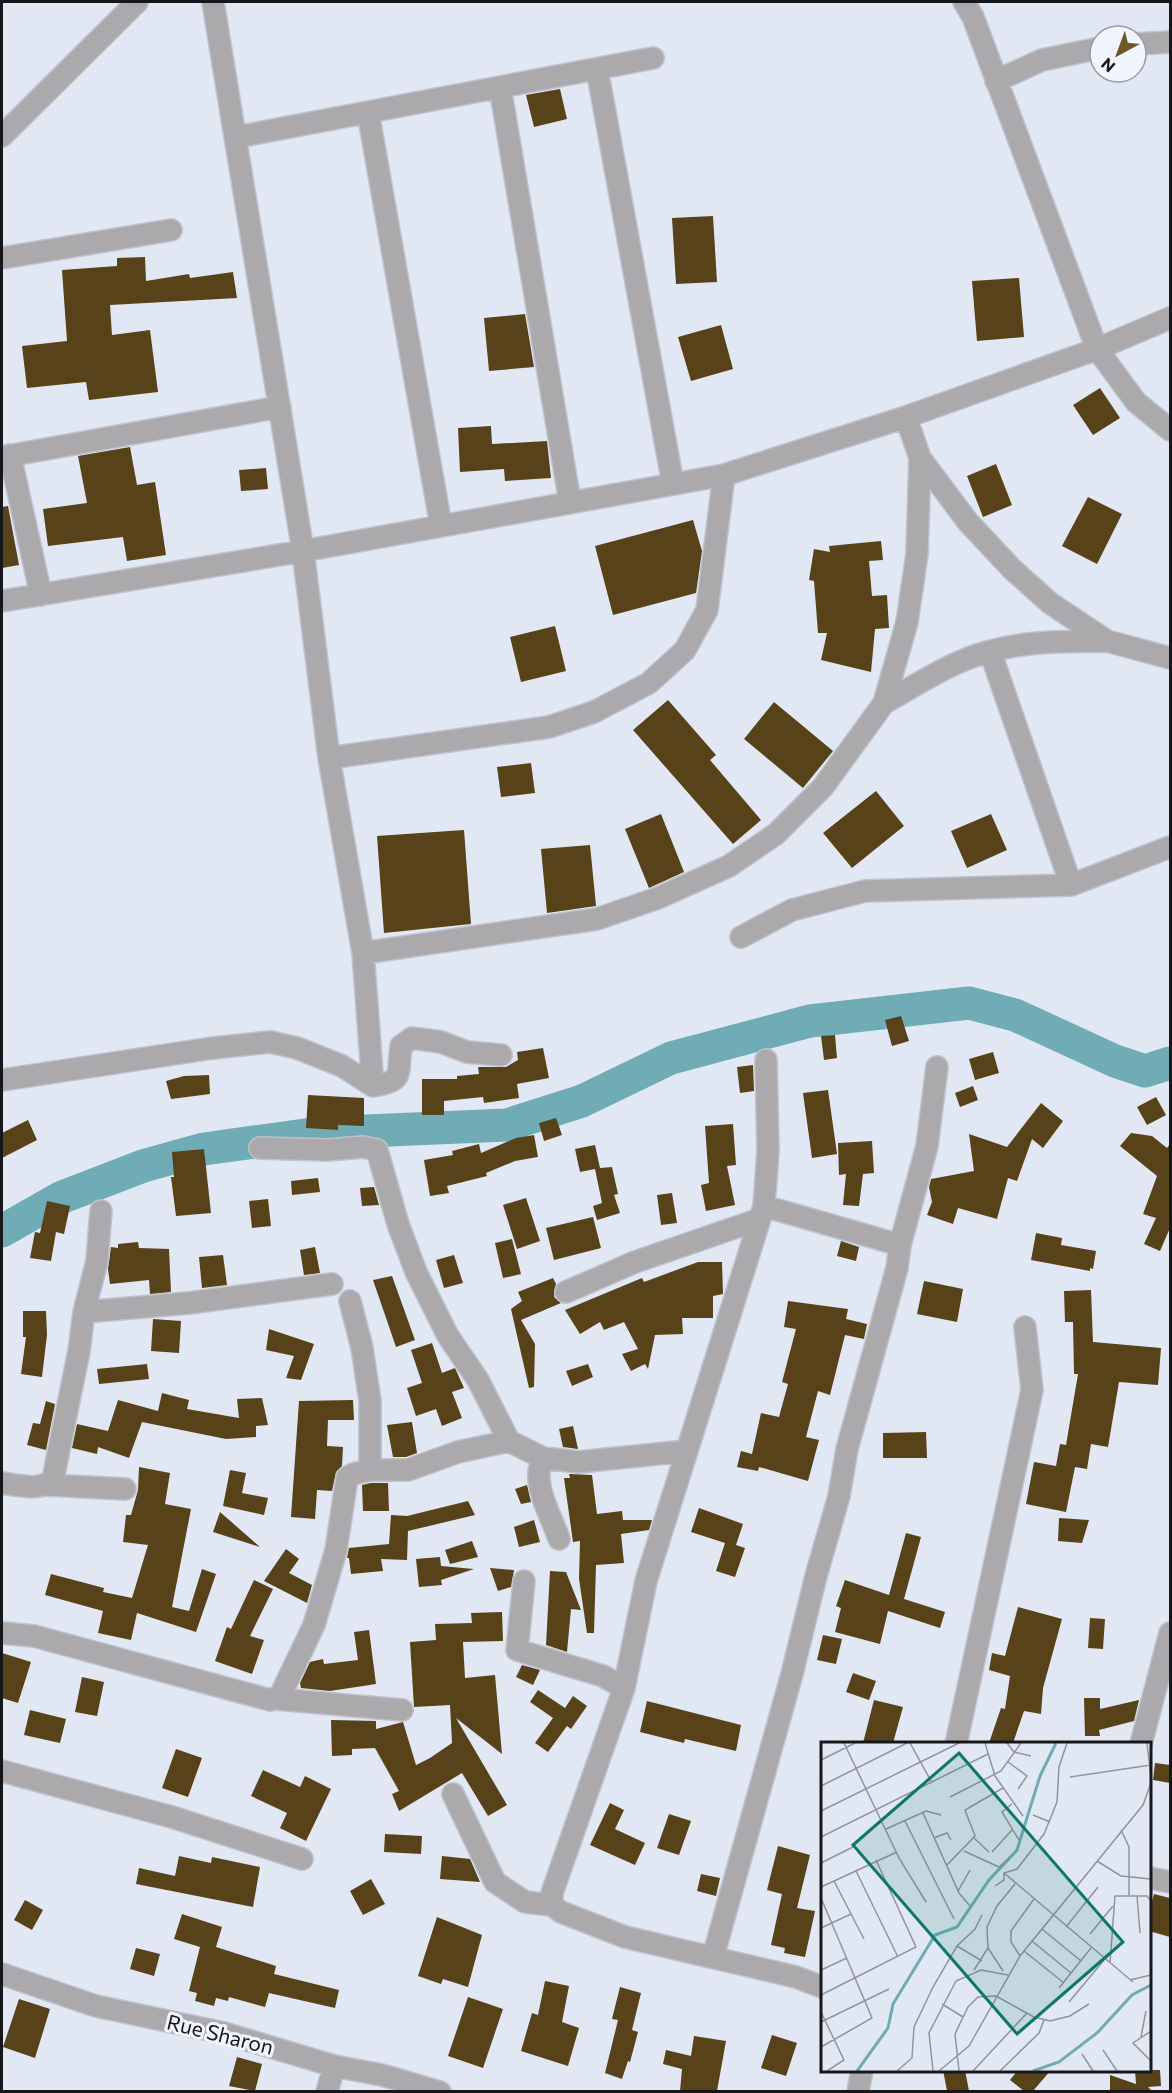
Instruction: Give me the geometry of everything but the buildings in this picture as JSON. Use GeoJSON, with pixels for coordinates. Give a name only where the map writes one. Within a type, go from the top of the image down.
{"type":"FeatureCollection","features":[{"type":"Feature","properties":{"kind":"street"},"geometry":{"type":"LineString","coordinates":[[2,136],[138,2]]}},
{"type":"Feature","properties":{"kind":"street"},"geometry":{"type":"LineString","coordinates":[[213,2],[237,137],[303,551],[329,758],[363,953],[373,1086]]}},
{"type":"Feature","properties":{"kind":"street"},"geometry":{"type":"LineString","coordinates":[[964,2],[973,16],[1097,349],[1136,402],[1170,430]]}},
{"type":"Feature","properties":{"kind":"street"},"geometry":{"type":"LineString","coordinates":[[1148,43],[1170,42]]}},
{"type":"Feature","properties":{"kind":"street"},"geometry":{"type":"LineString","coordinates":[[996,81],[1042,60],[1088,50]]}},
{"type":"Feature","properties":{"kind":"street"},"geometry":{"type":"LineString","coordinates":[[237,137],[653,58]]}},
{"type":"Feature","properties":{"kind":"street"},"geometry":{"type":"LineString","coordinates":[[597,69],[673,484]]}},
{"type":"Feature","properties":{"kind":"street"},"geometry":{"type":"LineString","coordinates":[[500,87],[570,502]]}},
{"type":"Feature","properties":{"kind":"street"},"geometry":{"type":"LineString","coordinates":[[368,112],[441,526]]}},
{"type":"Feature","properties":{"kind":"street"},"geometry":{"type":"LineString","coordinates":[[2,258],[171,230]]}},
{"type":"Feature","properties":{"kind":"street"},"geometry":{"type":"LineString","coordinates":[[2,601],[303,551],[724,475],[906,417],[1097,349],[1170,318]]}},
{"type":"Feature","properties":{"kind":"street"},"geometry":{"type":"LineString","coordinates":[[41,595],[5,456],[280,407]]}},
{"type":"Feature","properties":{"kind":"street"},"geometry":{"type":"LineString","coordinates":[[906,417],[920,458],[968,522],[1012,569],[1050,603],[1107,641]]}},
{"type":"Feature","properties":{"kind":"street"},"geometry":{"type":"LineString","coordinates":[[363,953],[597,919],[658,898],[729,866],[776,834],[823,788],[884,704],[907,622],[916,554],[920,458]]}},
{"type":"Feature","properties":{"kind":"street"},"geometry":{"type":"LineString","coordinates":[[329,758],[549,727],[594,712],[649,683],[685,650],[707,610],[724,475]]}},
{"type":"Feature","properties":{"kind":"street"},"geometry":{"type":"LineString","coordinates":[[884,704],[957,663],[990,651],[1050,641],[1107,641],[1170,658]]}},
{"type":"Feature","properties":{"kind":"street"},"geometry":{"type":"LineString","coordinates":[[990,651],[1071,885]]}},
{"type":"Feature","properties":{"kind":"street"},"geometry":{"type":"LineString","coordinates":[[741,937],[792,910],[865,891],[1071,885],[1170,847]]}},
{"type":"Feature","properties":{"kind":"street"},"geometry":{"type":"LineString","coordinates":[[2,1080],[213,1048],[270,1042],[297,1048],[342,1066],[373,1086],[393,1083],[397,1078],[401,1046],[406,1040],[412,1038],[441,1042],[467,1052],[501,1056]]}},
{"type":"Feature","properties":{"kind":"street"},"geometry":{"type":"LineString","coordinates":[[552,1905],[552,1893],[624,1688],[646,1581],[762,1213],[768,1151],[766,1060]]}},
{"type":"Feature","properties":{"kind":"street"},"geometry":{"type":"LineString","coordinates":[[713,1957],[792,1674],[816,1576],[839,1497],[847,1449],[897,1268],[900,1245],[927,1146],[937,1067]]}},
{"type":"Feature","properties":{"kind":"street"},"geometry":{"type":"LineString","coordinates":[[260,1148],[327,1150],[363,1147],[377,1150],[398,1224],[416,1272],[448,1336],[478,1380],[509,1441],[543,1458],[579,1462],[686,1450]]}},
{"type":"Feature","properties":{"kind":"street"},"geometry":{"type":"LineString","coordinates":[[47,1485],[53,1479],[80,1351],[84,1312],[97,1261],[101,1211]]}},
{"type":"Feature","properties":{"kind":"street"},"geometry":{"type":"LineString","coordinates":[[566,1292],[635,1262],[762,1213],[900,1245]]}},
{"type":"Feature","properties":{"kind":"street"},"geometry":{"type":"LineString","coordinates":[[84,1312],[189,1303],[332,1284]]}},
{"type":"Feature","properties":{"kind":"street"},"geometry":{"type":"LineString","coordinates":[[351,1301],[362,1348],[370,1401],[370,1470]]}},
{"type":"Feature","properties":{"kind":"street"},"geometry":{"type":"LineString","coordinates":[[956,1742],[1032,1390],[1025,1327]]}},
{"type":"Feature","properties":{"kind":"street"},"geometry":{"type":"LineString","coordinates":[[276,1699],[314,1625],[336,1550],[347,1478],[352,1474],[370,1470],[408,1470],[458,1452],[509,1441]]}},
{"type":"Feature","properties":{"kind":"street"},"geometry":{"type":"LineString","coordinates":[[543,1458],[537,1478],[559,1539]]}},
{"type":"Feature","properties":{"kind":"street"},"geometry":{"type":"LineString","coordinates":[[2,1483],[125,1489]]}},
{"type":"Feature","properties":{"kind":"street"},"geometry":{"type":"LineString","coordinates":[[524,1581],[517,1650],[603,1676],[624,1688]]}},
{"type":"Feature","properties":{"kind":"street"},"geometry":{"type":"LineString","coordinates":[[2,1633],[34,1636],[270,1700],[402,1710]]}},
{"type":"Feature","properties":{"kind":"street"},"geometry":{"type":"LineString","coordinates":[[1141,1742],[1170,1633]]}},
{"type":"Feature","properties":{"kind":"street"},"geometry":{"type":"LineString","coordinates":[[2,1771],[172,1817],[302,1859]]}},
{"type":"Feature","properties":{"kind":"street"},"geometry":{"type":"LineString","coordinates":[[453,1794],[495,1882],[525,1902],[552,1905],[561,1912],[625,1937],[796,1977],[821,1987]]}},
{"type":"Feature","properties":{"kind":"street"},"geometry":{"type":"LineString","coordinates":[[1151,1878],[1170,1882]]}},
{"type":"Feature","properties":{"kind":"street","name":"Rue Sharon"},"geometry":{"type":"LineString","coordinates":[[2,1974],[96,2006],[224,2032],[334,2066],[382,2075],[440,2091]]}},
{"type":"Feature","properties":{"kind":"street"},"geometry":{"type":"LineString","coordinates":[[327,2091],[334,2066]]}},
{"type":"Feature","properties":{"kind":"street"},"geometry":{"type":"LineString","coordinates":[[858,2091],[862,2072]]}},
{"type":"Feature","properties":{"kind":"waterway"},"geometry":{"type":"LineString","coordinates":[[2,1231],[60,1198],[143,1166],[204,1149],[319,1133],[507,1125],[582,1101],[671,1058],[810,1021],[969,1003],[1015,1015],[1115,1061],[1145,1071],[1170,1063]]}}]}
